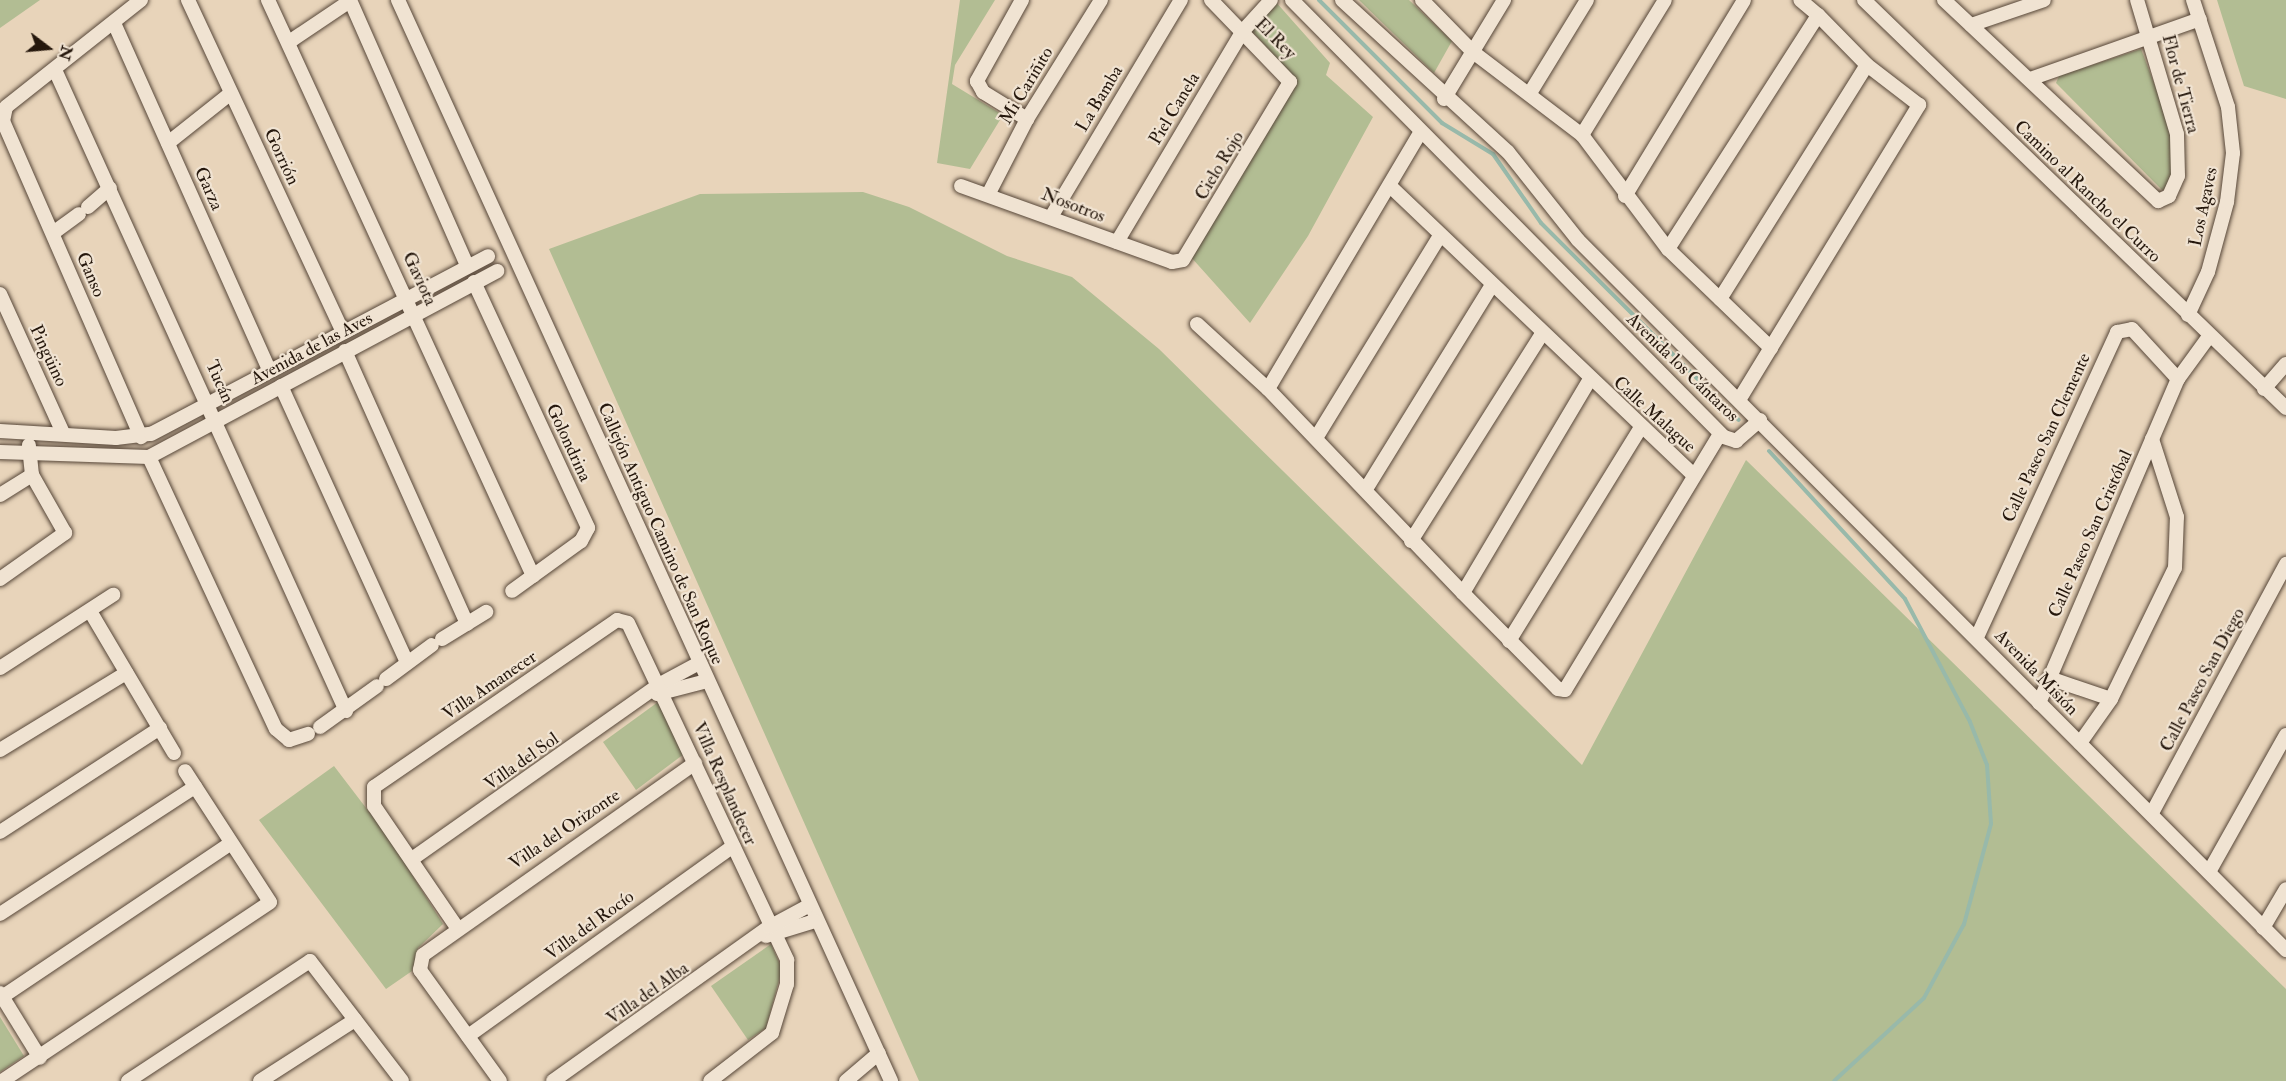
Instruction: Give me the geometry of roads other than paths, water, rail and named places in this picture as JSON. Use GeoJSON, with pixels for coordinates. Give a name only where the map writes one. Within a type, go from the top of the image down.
{"type":"FeatureCollection","features":[{"type":"Feature","properties":{"kind":"street"},"geometry":{"type":"LineString","coordinates":[[54,70],[141,0]]}},
{"type":"Feature","properties":{"kind":"street","name":"Gorrión"},"geometry":{"type":"LineString","coordinates":[[188,0],[342,330]]}},
{"type":"Feature","properties":{"kind":"street","name":"Gaviota"},"geometry":{"type":"LineString","coordinates":[[268,0],[416,314],[533,576]]}},
{"type":"Feature","properties":{"kind":"street"},"geometry":{"type":"LineString","coordinates":[[289,42],[350,0],[466,265]]}},
{"type":"Feature","properties":{"kind":"street","name":"Callejón Antiguo Camino de San Roque"},"geometry":{"type":"LineString","coordinates":[[398,0],[808,906],[891,1081]]}},
{"type":"Feature","properties":{"kind":"street"},"geometry":{"type":"LineString","coordinates":[[1022,0],[977,81],[983,92],[1027,119]]}},
{"type":"Feature","properties":{"kind":"street","name":"Mi Cariñito"},"geometry":{"type":"LineString","coordinates":[[989,193],[1027,119],[1101,0]]}},
{"type":"Feature","properties":{"kind":"street","name":"La Bamba"},"geometry":{"type":"LineString","coordinates":[[1051,217],[1181,0]]}},
{"type":"Feature","properties":{"kind":"street","name":"El Rey"},"geometry":{"type":"LineString","coordinates":[[1210,0],[1289,78]]}},
{"type":"Feature","properties":{"kind":"street","name":"Piel Canela"},"geometry":{"type":"LineString","coordinates":[[1117,242],[1242,32],[1271,0]]}},
{"type":"Feature","properties":{"kind":"street","name":"Avenida los Cántaros"},"geometry":{"type":"LineString","coordinates":[[1292,0],[1420,133],[1720,434],[1736,441],[1760,420],[1578,240],[1508,152],[1444,99],[1342,0]]}},
{"type":"Feature","properties":{"kind":"street"},"geometry":{"type":"LineString","coordinates":[[1444,99],[1504,0]]}},
{"type":"Feature","properties":{"kind":"street"},"geometry":{"type":"LineString","coordinates":[[1530,93],[1587,0]]}},
{"type":"Feature","properties":{"kind":"street"},"geometry":{"type":"LineString","coordinates":[[1582,135],[1665,0]]}},
{"type":"Feature","properties":{"kind":"street"},"geometry":{"type":"LineString","coordinates":[[1625,196],[1744,0]]}},
{"type":"Feature","properties":{"kind":"street"},"geometry":{"type":"LineString","coordinates":[[1740,400],[1919,105],[1867,65],[1800,0]]}},
{"type":"Feature","properties":{"kind":"street","name":"Camino al Rancho el Curro"},"geometry":{"type":"LineString","coordinates":[[1864,0],[2264,388],[2283,399]]}},
{"type":"Feature","properties":{"kind":"street"},"geometry":{"type":"LineString","coordinates":[[1944,0],[2030,79],[2199,19]]}},
{"type":"Feature","properties":{"kind":"street"},"geometry":{"type":"LineString","coordinates":[[1971,25],[2044,0]]}},
{"type":"Feature","properties":{"kind":"street","name":"Flor de Tierra"},"geometry":{"type":"LineString","coordinates":[[2030,79],[2154,200],[2164,201],[2174,189],[2180,155],[2149,36],[2137,0]]}},
{"type":"Feature","properties":{"kind":"street","name":"Los Agaves"},"geometry":{"type":"LineString","coordinates":[[2188,315],[2208,272],[2228,202],[2233,153],[2228,107],[2193,0]]}},
{"type":"Feature","properties":{"kind":"street"},"geometry":{"type":"LineString","coordinates":[[1425,1],[1473,51],[1582,135],[1625,196],[1668,249],[1771,348]]}},
{"type":"Feature","properties":{"kind":"street"},"geometry":{"type":"LineString","coordinates":[[1668,249],[1818,15]]}},
{"type":"Feature","properties":{"kind":"street","name":"Garza"},"geometry":{"type":"LineString","coordinates":[[114,23],[269,370]]}},
{"type":"Feature","properties":{"kind":"street"},"geometry":{"type":"LineString","coordinates":[[1720,298],[1867,65]]}},
{"type":"Feature","properties":{"kind":"street","name":"Ganso"},"geometry":{"type":"LineString","coordinates":[[54,70],[6,107],[3,128],[53,233],[141,437]]}},
{"type":"Feature","properties":{"kind":"street","name":"Tucán"},"geometry":{"type":"LineString","coordinates":[[54,70],[208,402],[346,711]]}},
{"type":"Feature","properties":{"kind":"street","name":"Cielo Rojo"},"geometry":{"type":"LineString","coordinates":[[1172,262],[1186,256],[1288,89],[1289,78]]}},
{"type":"Feature","properties":{"kind":"street"},"geometry":{"type":"LineString","coordinates":[[168,143],[231,93]]}},
{"type":"Feature","properties":{"kind":"street"},"geometry":{"type":"LineString","coordinates":[[1268,389],[1420,133]]}},
{"type":"Feature","properties":{"kind":"street","name":"Nosotros"},"geometry":{"type":"LineString","coordinates":[[961,186],[989,193],[1172,262]]}},
{"type":"Feature","properties":{"kind":"street","name":"Calle Malague"},"geometry":{"type":"LineString","coordinates":[[1390,186],[1589,381],[1694,476]]}},
{"type":"Feature","properties":{"kind":"street"},"geometry":{"type":"LineString","coordinates":[[53,233],[110,188]]}},
{"type":"Feature","properties":{"kind":"street"},"geometry":{"type":"LineString","coordinates":[[1316,438],[1440,236]]}},
{"type":"Feature","properties":{"kind":"street","name":"Avenida de las Aves"},"geometry":{"type":"LineString","coordinates":[[141,437],[466,265],[488,256]]}},
{"type":"Feature","properties":{"kind":"street","name":"Avenida de las Aves"},"geometry":{"type":"LineString","coordinates":[[150,457],[497,271]]}},
{"type":"Feature","properties":{"kind":"street","name":"Golondrina"},"geometry":{"type":"LineString","coordinates":[[474,282],[588,528],[581,542],[512,591]]}},
{"type":"Feature","properties":{"kind":"street"},"geometry":{"type":"LineString","coordinates":[[1366,489],[1491,287]]}},
{"type":"Feature","properties":{"kind":"street","name":"Pingüino"},"geometry":{"type":"LineString","coordinates":[[0,294],[63,433]]}},
{"type":"Feature","properties":{"kind":"street"},"geometry":{"type":"LineString","coordinates":[[1197,324],[1268,389],[1366,489],[1411,541],[1558,689],[1572,684],[1720,434]]}},
{"type":"Feature","properties":{"kind":"street","name":"Calle Paseo San Clemente"},"geometry":{"type":"LineString","coordinates":[[1977,637],[2117,332],[2132,329],[2178,379]]}},
{"type":"Feature","properties":{"kind":"street"},"geometry":{"type":"LineString","coordinates":[[1411,541],[1541,335]]}},
{"type":"Feature","properties":{"kind":"street","name":"Calle Paseo San Cristóbal"},"geometry":{"type":"LineString","coordinates":[[2039,704],[2178,379],[2210,335]]}},
{"type":"Feature","properties":{"kind":"street"},"geometry":{"type":"LineString","coordinates":[[345,351],[467,624]]}},
{"type":"Feature","properties":{"kind":"street"},"geometry":{"type":"LineString","coordinates":[[2264,388],[2286,364]]}},
{"type":"Feature","properties":{"kind":"street"},"geometry":{"type":"LineString","coordinates":[[1463,593],[1589,381]]}},
{"type":"Feature","properties":{"kind":"street"},"geometry":{"type":"LineString","coordinates":[[281,386],[407,662]]}},
{"type":"Feature","properties":{"kind":"street","name":"Avenida Misión"},"geometry":{"type":"LineString","coordinates":[[1760,420],[1977,637],[2039,704],[2152,813],[2286,950]]}},
{"type":"Feature","properties":{"kind":"street"},"geometry":{"type":"LineString","coordinates":[[1509,641],[1641,427]]}},
{"type":"Feature","properties":{"kind":"street"},"geometry":{"type":"LineString","coordinates":[[0,431],[141,437]]}},
{"type":"Feature","properties":{"kind":"street"},"geometry":{"type":"LineString","coordinates":[[0,579],[63,538],[65,528],[32,475],[29,433]]}},
{"type":"Feature","properties":{"kind":"street"},"geometry":{"type":"LineString","coordinates":[[2080,743],[2111,699],[2153,619],[2178,550],[2177,517],[2152,439]]}},
{"type":"Feature","properties":{"kind":"street"},"geometry":{"type":"LineString","coordinates":[[0,452],[150,457],[276,729],[289,740],[314,731],[346,711],[407,662],[486,612]]}},
{"type":"Feature","properties":{"kind":"street"},"geometry":{"type":"LineString","coordinates":[[0,495],[32,475]]}},
{"type":"Feature","properties":{"kind":"street","name":"Calle Paseo San Diego"},"geometry":{"type":"LineString","coordinates":[[2152,813],[2286,564]]}},
{"type":"Feature","properties":{"kind":"street"},"geometry":{"type":"LineString","coordinates":[[0,668],[113,595]]}},
{"type":"Feature","properties":{"kind":"street"},"geometry":{"type":"LineString","coordinates":[[90,611],[174,753]]}},
{"type":"Feature","properties":{"kind":"street","name":"Villa Amanecer"},"geometry":{"type":"LineString","coordinates":[[412,859],[374,806],[374,787],[617,620],[628,623]]}},
{"type":"Feature","properties":{"kind":"street","name":"Villa Resplandecer"},"geometry":{"type":"LineString","coordinates":[[628,623],[658,691],[695,763],[733,846],[769,933],[788,960],[787,984],[772,1033],[710,1081]]}},
{"type":"Feature","properties":{"kind":"street","name":"Villa del Sol"},"geometry":{"type":"LineString","coordinates":[[412,859],[699,663]]}},
{"type":"Feature","properties":{"kind":"street"},"geometry":{"type":"LineString","coordinates":[[0,750],[126,673]]}},
{"type":"Feature","properties":{"kind":"street"},"geometry":{"type":"LineString","coordinates":[[2049,678],[2111,699]]}},
{"type":"Feature","properties":{"kind":"street","name":"Villa del Sol"},"geometry":{"type":"LineString","coordinates":[[658,691],[707,681]]}},
{"type":"Feature","properties":{"kind":"street"},"geometry":{"type":"LineString","coordinates":[[0,832],[160,728]]}},
{"type":"Feature","properties":{"kind":"street"},"geometry":{"type":"LineString","coordinates":[[2209,872],[2286,735]]}},
{"type":"Feature","properties":{"kind":"street","name":"Villa del Orizonte"},"geometry":{"type":"LineString","coordinates":[[500,1081],[420,970],[423,954],[456,926],[695,763]]}},
{"type":"Feature","properties":{"kind":"street"},"geometry":{"type":"LineString","coordinates":[[2,1081],[40,1058],[270,902],[230,844],[185,771]]}},
{"type":"Feature","properties":{"kind":"street"},"geometry":{"type":"LineString","coordinates":[[0,914],[195,787]]}},
{"type":"Feature","properties":{"kind":"street"},"geometry":{"type":"LineString","coordinates":[[40,1058],[1,995],[230,844]]}},
{"type":"Feature","properties":{"kind":"street","name":"Villa del Rocío"},"geometry":{"type":"LineString","coordinates":[[468,1036],[733,846]]}},
{"type":"Feature","properties":{"kind":"street"},"geometry":{"type":"LineString","coordinates":[[412,859],[456,926]]}},
{"type":"Feature","properties":{"kind":"street"},"geometry":{"type":"LineString","coordinates":[[2263,928],[2286,889]]}},
{"type":"Feature","properties":{"kind":"street","name":"Villa del Alba"},"geometry":{"type":"LineString","coordinates":[[553,1081],[808,906]]}},
{"type":"Feature","properties":{"kind":"street","name":"Villa del Alba"},"geometry":{"type":"LineString","coordinates":[[769,933],[815,921]]}},
{"type":"Feature","properties":{"kind":"street"},"geometry":{"type":"LineString","coordinates":[[128,1081],[310,962],[355,1020],[396,1079]]}},
{"type":"Feature","properties":{"kind":"street"},"geometry":{"type":"LineString","coordinates":[[260,1081],[355,1020]]}},
{"type":"Feature","properties":{"kind":"street"},"geometry":{"type":"LineString","coordinates":[[846,1081],[879,1053]]}},
{"type":"Feature","properties":{"kind":"waterway"},"geometry":{"type":"LineString","coordinates":[[1319,0],[1442,123],[1493,154],[1541,223],[1739,420]]}},
{"type":"Feature","properties":{"kind":"waterway"},"geometry":{"type":"LineString","coordinates":[[1769,451],[1905,599],[1970,722],[1987,765],[1991,824],[1964,924],[1924,998],[1834,1081]]}}]}
